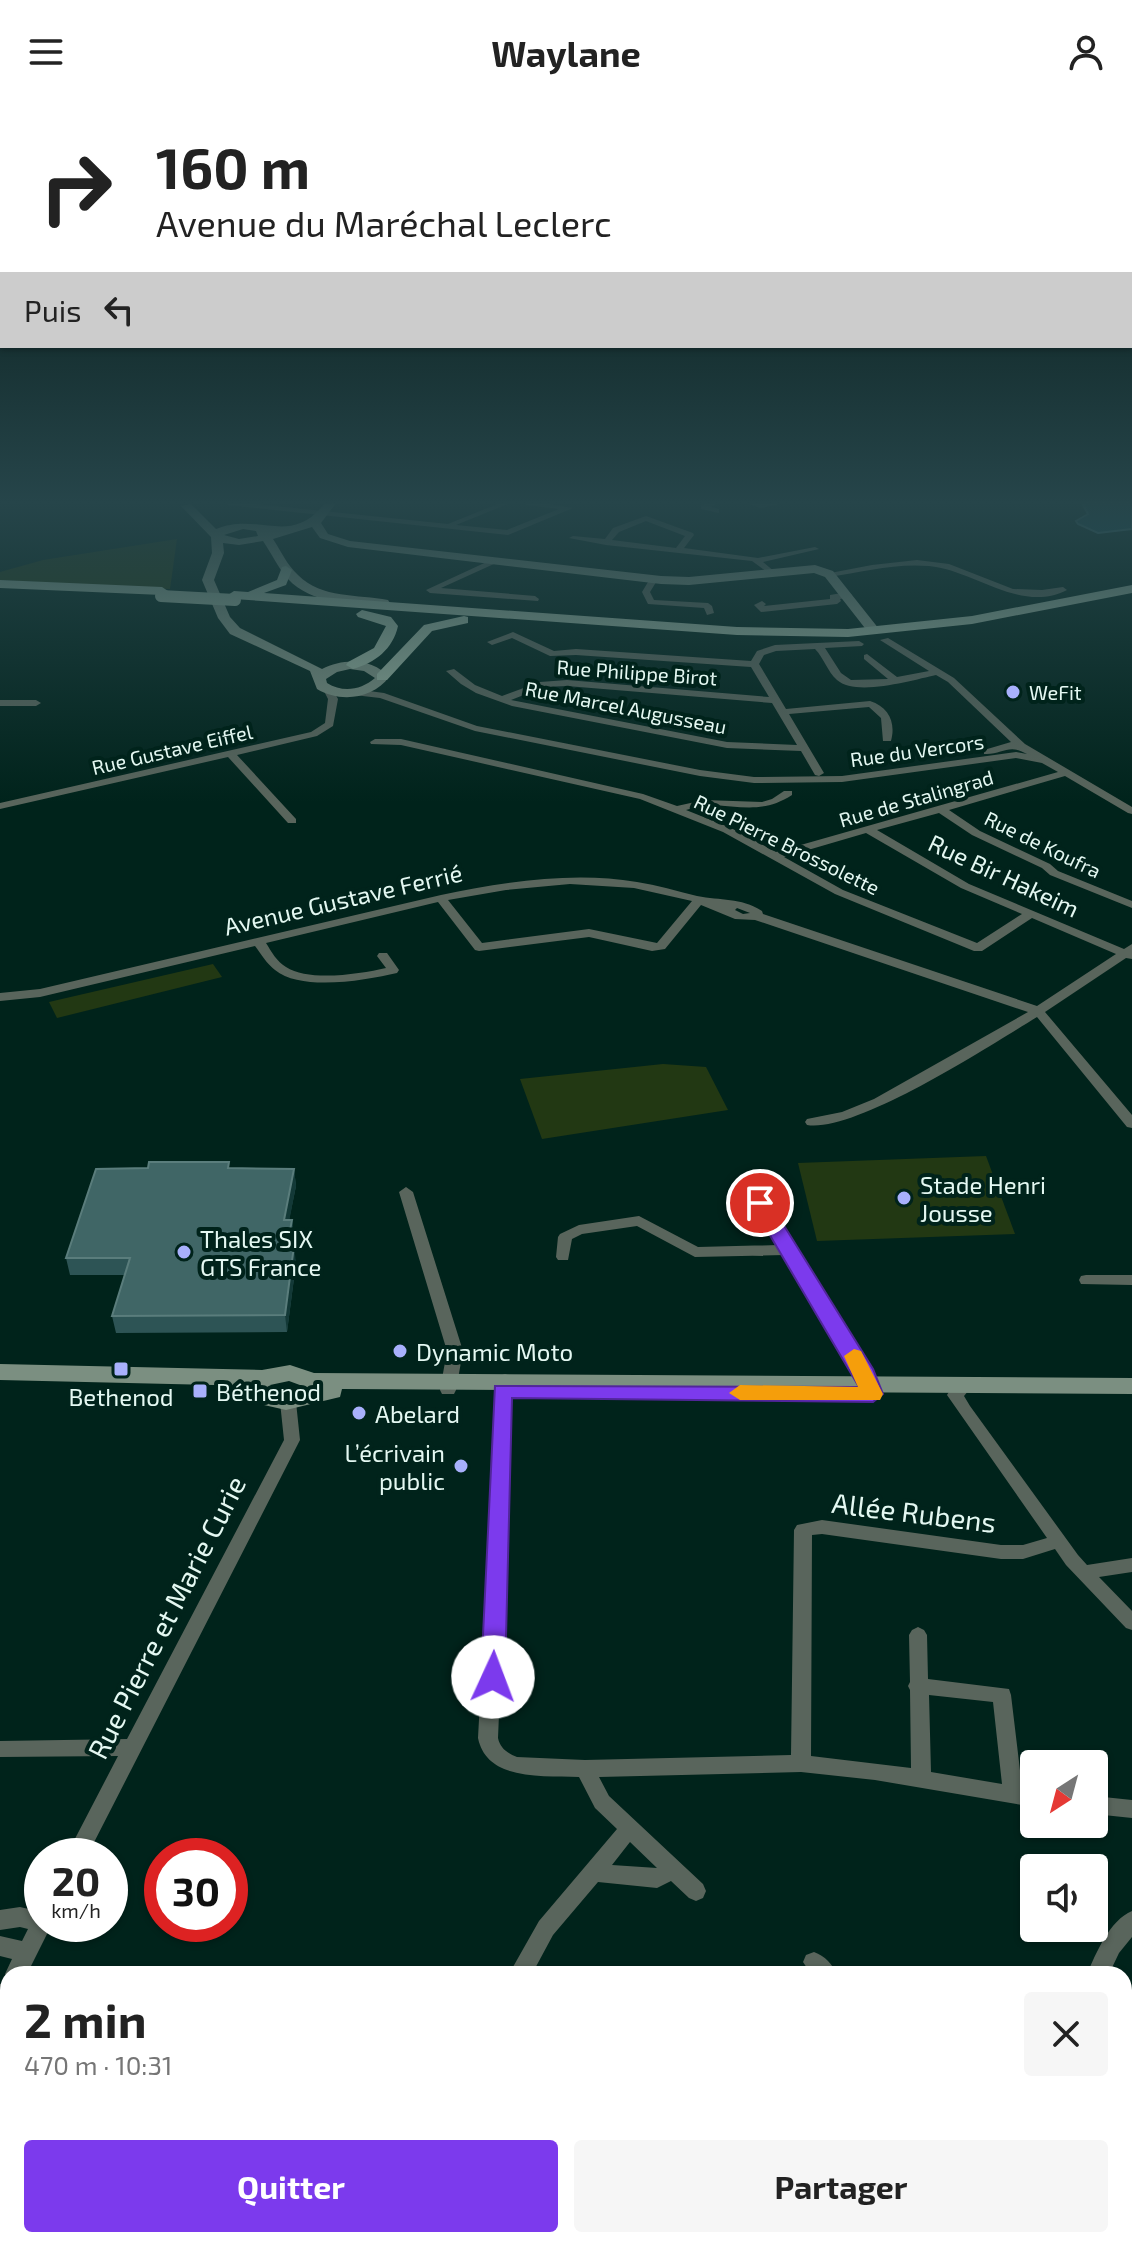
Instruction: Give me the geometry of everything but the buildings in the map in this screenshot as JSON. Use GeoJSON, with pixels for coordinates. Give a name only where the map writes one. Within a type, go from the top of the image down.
{"type":"FeatureCollection","features":[{"type":"Feature","properties":{"kind":"main road"},"geometry":{"type":"LineString","coordinates":[[275,603],[735,636],[876,631]]}},
{"type":"Feature","properties":{"kind":"main road"},"geometry":{"type":"LineString","coordinates":[[275,603],[374,615],[387,620],[392,626],[391,634],[368,659],[346,666]]}},
{"type":"Feature","properties":{"kind":"main road"},"geometry":{"type":"LineString","coordinates":[[316,603],[737,631],[876,631],[903,638],[1077,603]]}},
{"type":"Feature","properties":{"kind":"main road"},"geometry":{"type":"LineString","coordinates":[[382,678],[421,634],[440,624],[472,620],[546,623]]}},
{"type":"Feature","properties":{"kind":"street"},"geometry":{"type":"LineString","coordinates":[[218,603],[228,624],[244,638],[311,666],[333,703]]}},
{"type":"Feature","properties":{"kind":"street"},"geometry":{"type":"LineString","coordinates":[[391,603],[447,611]]}},
{"type":"Feature","properties":{"kind":"street"},"geometry":{"type":"LineString","coordinates":[[665,603],[708,606],[710,613]]}},
{"type":"Feature","properties":{"kind":"street"},"geometry":{"type":"LineString","coordinates":[[762,604],[758,605],[761,609],[819,603]]}},
{"type":"Feature","properties":{"kind":"street"},"geometry":{"type":"LineString","coordinates":[[854,603],[876,631]]}},
{"type":"Feature","properties":{"kind":"street"},"geometry":{"type":"LineString","coordinates":[[222,612],[268,642],[318,663],[369,667],[382,678],[372,688],[352,692],[323,684]]}},
{"type":"Feature","properties":{"kind":"street"},"geometry":{"type":"LineString","coordinates":[[492,642],[513,635],[561,655],[576,652],[754,664]]}},
{"type":"Feature","properties":{"kind":"street"},"geometry":{"type":"LineString","coordinates":[[903,638],[936,672],[951,680],[1020,750],[1045,760],[1132,811]]}},
{"type":"Feature","properties":{"kind":"street"},"geometry":{"type":"LineString","coordinates":[[818,774],[754,664],[756,656],[768,650],[859,644]]}},
{"type":"Feature","properties":{"kind":"street"},"geometry":{"type":"LineString","coordinates":[[819,648],[841,679],[855,683],[895,680],[936,672]]}},
{"type":"Feature","properties":{"kind":"street"},"geometry":{"type":"LineString","coordinates":[[867,657],[895,680]]}},
{"type":"Feature","properties":{"kind":"street"},"geometry":{"type":"LineString","coordinates":[[323,684],[326,671],[346,666]]}},
{"type":"Feature","properties":{"kind":"street","name":"Rue Marcel Augusseau"},"geometry":{"type":"LineString","coordinates":[[451,671],[462,682],[501,700],[727,745],[803,748]]}},
{"type":"Feature","properties":{"kind":"street","name":"Rue du Vercors"},"geometry":{"type":"LineString","coordinates":[[382,678],[386,688],[451,717],[544,742]]}},
{"type":"Feature","properties":{"kind":"street","name":"Rue Philippe Birot"},"geometry":{"type":"LineString","coordinates":[[501,700],[543,684],[567,683],[775,700]]}},
{"type":"Feature","properties":{"kind":"street","name":"Rue du Vercors"},"geometry":{"type":"LineString","coordinates":[[352,692],[381,695],[449,721],[544,742],[718,775],[775,781],[990,752],[1004,746]]}},
{"type":"Feature","properties":{"kind":"street","name":"Rue Gustave Eiffel"},"geometry":{"type":"LineString","coordinates":[[0,806],[324,730],[330,724],[333,703],[352,692]]}},
{"type":"Feature","properties":{"kind":"street"},"geometry":{"type":"LineString","coordinates":[[0,703],[36,703]]}},
{"type":"Feature","properties":{"kind":"street"},"geometry":{"type":"LineString","coordinates":[[782,712],[870,704],[877,706],[886,719],[889,728],[887,739]]}},
{"type":"Feature","properties":{"kind":"street"},"geometry":{"type":"LineString","coordinates":[[1004,732],[1008,739],[1005,752],[1020,750]]}},
{"type":"Feature","properties":{"kind":"street","name":"Rue Pierre Brossolette"},"geometry":{"type":"LineString","coordinates":[[375,742],[401,742],[618,789],[677,810],[775,856],[839,892],[978,948],[1031,914]]}},
{"type":"Feature","properties":{"kind":"street","name":"Rue du Vercors"},"geometry":{"type":"LineString","coordinates":[[818,774],[856,777],[1020,750]]}},
{"type":"Feature","properties":{"kind":"street"},"geometry":{"type":"LineString","coordinates":[[231,754],[292,821]]}},
{"type":"Feature","properties":{"kind":"street","name":"Rue de Stalingrad"},"geometry":{"type":"LineString","coordinates":[[775,856],[1066,773]]}},
{"type":"Feature","properties":{"kind":"street"},"geometry":{"type":"LineString","coordinates":[[677,810],[690,803],[761,805],[781,800],[788,793]]}},
{"type":"Feature","properties":{"kind":"street","name":"Rue de Koufra"},"geometry":{"type":"LineString","coordinates":[[941,809],[976,833],[1046,866],[1054,873],[1132,905]]}},
{"type":"Feature","properties":{"kind":"street","name":"Rue Bir Hakeim"},"geometry":{"type":"LineString","coordinates":[[868,830],[965,886],[1129,953]]}},
{"type":"Feature","properties":{"kind":"street","name":"Avenue Gustave Ferrié"},"geometry":{"type":"LineString","coordinates":[[0,997],[40,993],[441,898],[499,886],[560,879],[639,885],[731,908],[753,908],[756,916],[1038,1011]]}},
{"type":"Feature","properties":{"kind":"street"},"geometry":{"type":"LineString","coordinates":[[441,898],[479,947],[589,933],[652,947],[661,946],[699,900]]}},
{"type":"Feature","properties":{"kind":"street"},"geometry":{"type":"LineString","coordinates":[[258,941],[280,969],[292,975],[371,976],[393,970],[383,956]]}},
{"type":"Feature","properties":{"kind":"street"},"geometry":{"type":"LineString","coordinates":[[812,1122],[829,1120],[883,1102],[1038,1011],[1129,953]]}},
{"type":"Feature","properties":{"kind":"street"},"geometry":{"type":"LineString","coordinates":[[1038,1011],[1132,1124]]}},
{"type":"Feature","properties":{"kind":"street"},"geometry":{"type":"LineString","coordinates":[[747,1180],[871,1389]]}},
{"type":"Feature","properties":{"kind":"street"},"geometry":{"type":"LineString","coordinates":[[406,1192],[455,1351],[449,1385]]}},
{"type":"Feature","properties":{"kind":"street"},"geometry":{"type":"LineString","coordinates":[[563,1257],[565,1237],[579,1230],[639,1221],[695,1252],[787,1250]]}},
{"type":"Feature","properties":{"kind":"street"},"geometry":{"type":"LineString","coordinates":[[1086,1280],[1132,1280]]}},
{"type":"Feature","properties":{"kind":"street"},"geometry":{"type":"LineString","coordinates":[[0,1372],[289,1388],[504,1385],[960,1390],[1132,1397]]}},
{"type":"Feature","properties":{"kind":"street"},"geometry":{"type":"LineString","coordinates":[[0,1383],[289,1388]]}},
{"type":"Feature","properties":{"kind":"street"},"geometry":{"type":"LineString","coordinates":[[504,1385],[488,1738],[490,1748],[501,1759],[516,1765],[585,1769],[801,1763],[1020,1796]]}},
{"type":"Feature","properties":{"kind":"street"},"geometry":{"type":"LineString","coordinates":[[960,1390],[1132,1386]]}},
{"type":"Feature","properties":{"kind":"street","name":"Rue Pierre et Marie Curie"},"geometry":{"type":"LineString","coordinates":[[86,1838],[292,1440],[289,1388]]}},
{"type":"Feature","properties":{"kind":"street"},"geometry":{"type":"LineString","coordinates":[[960,1390],[1059,1541],[1132,1623]]}},
{"type":"Feature","properties":{"kind":"street","name":"Allée Rubens"},"geometry":{"type":"LineString","coordinates":[[801,1763],[803,1530],[822,1527],[1001,1552],[1023,1552],[1059,1541]]}},
{"type":"Feature","properties":{"kind":"street"},"geometry":{"type":"LineString","coordinates":[[1085,1572],[1132,1565]]}},
{"type":"Feature","properties":{"kind":"street"},"geometry":{"type":"LineString","coordinates":[[918,1635],[921,1779]]}},
{"type":"Feature","properties":{"kind":"street"},"geometry":{"type":"LineString","coordinates":[[917,1686],[1002,1695],[1013,1795]]}},
{"type":"Feature","properties":{"kind":"street"},"geometry":{"type":"LineString","coordinates":[[0,1749],[134,1747]]}},
{"type":"Feature","properties":{"kind":"street"},"geometry":{"type":"LineString","coordinates":[[585,1769],[602,1802],[696,1891]]}},
{"type":"Feature","properties":{"kind":"street"},"geometry":{"type":"LineString","coordinates":[[1108,1806],[1132,1809]]}},
{"type":"Feature","properties":{"kind":"street"},"geometry":{"type":"LineString","coordinates":[[525,1966],[546,1928],[629,1829]]}},
{"type":"Feature","properties":{"kind":"street"},"geometry":{"type":"LineString","coordinates":[[593,1872],[657,1879],[673,1869]]}},
{"type":"Feature","properties":{"kind":"street"},"geometry":{"type":"LineString","coordinates":[[0,1920],[24,1918]]}},
{"type":"Feature","properties":{"kind":"street"},"geometry":{"type":"LineString","coordinates":[[1102,1966],[1112,1946],[1132,1921]]}},
{"type":"Feature","properties":{"kind":"street"},"geometry":{"type":"LineString","coordinates":[[20,1966],[32,1942]]}},
{"type":"Feature","properties":{"kind":"street"},"geometry":{"type":"LineString","coordinates":[[0,1946],[27,1952]]}},
{"type":"Feature","properties":{"kind":"green space"},"geometry":{"type":"Polygon","coordinates":[[[213,964],[222,977],[57,1018],[49,1002],[213,964]]]}},
{"type":"Feature","properties":{"kind":"green space"},"geometry":{"type":"Polygon","coordinates":[[[663,1064],[706,1067],[728,1110],[542,1139],[520,1079],[663,1064]]]}},
{"type":"Feature","properties":{"kind":"green space","name":"Stade Henri Jousse"},"geometry":{"type":"Polygon","coordinates":[[[986,1156],[1015,1234],[817,1241],[798,1163],[986,1156]]]}},
{"type":"Feature","properties":{"kind":"slow traffic"},"geometry":{"type":"LineString","coordinates":[[740,1393],[873,1394],[854,1356]]}},
{"type":"Feature","properties":{"kind":"place","name":"WeFit"},"geometry":{"type":"Point","coordinates":[1013,692]}},
{"type":"Feature","properties":{"kind":"place","name":"Stade Henri Jousse"},"geometry":{"type":"Point","coordinates":[904,1198]}},
{"type":"Feature","properties":{"kind":"place","name":"Thales SIX GTS France"},"geometry":{"type":"Point","coordinates":[184,1252]}},
{"type":"Feature","properties":{"kind":"place","name":"Dynamic Moto"},"geometry":{"type":"Point","coordinates":[400,1351]}},
{"type":"Feature","properties":{"kind":"place","name":"Bethenod"},"geometry":{"type":"Point","coordinates":[121,1369]}},
{"type":"Feature","properties":{"kind":"place","name":"Béthenod"},"geometry":{"type":"Point","coordinates":[200,1391]}},
{"type":"Feature","properties":{"kind":"place","name":"Abelard"},"geometry":{"type":"Point","coordinates":[359,1413]}},
{"type":"Feature","properties":{"kind":"place","name":"L’écrivain public"},"geometry":{"type":"Point","coordinates":[461,1466]}},
{"type":"Feature","properties":{"kind":"route"},"geometry":{"type":"LineString","coordinates":[[493,1677],[502,1391],[873,1394],[865,1374],[760,1203]]}}]}
